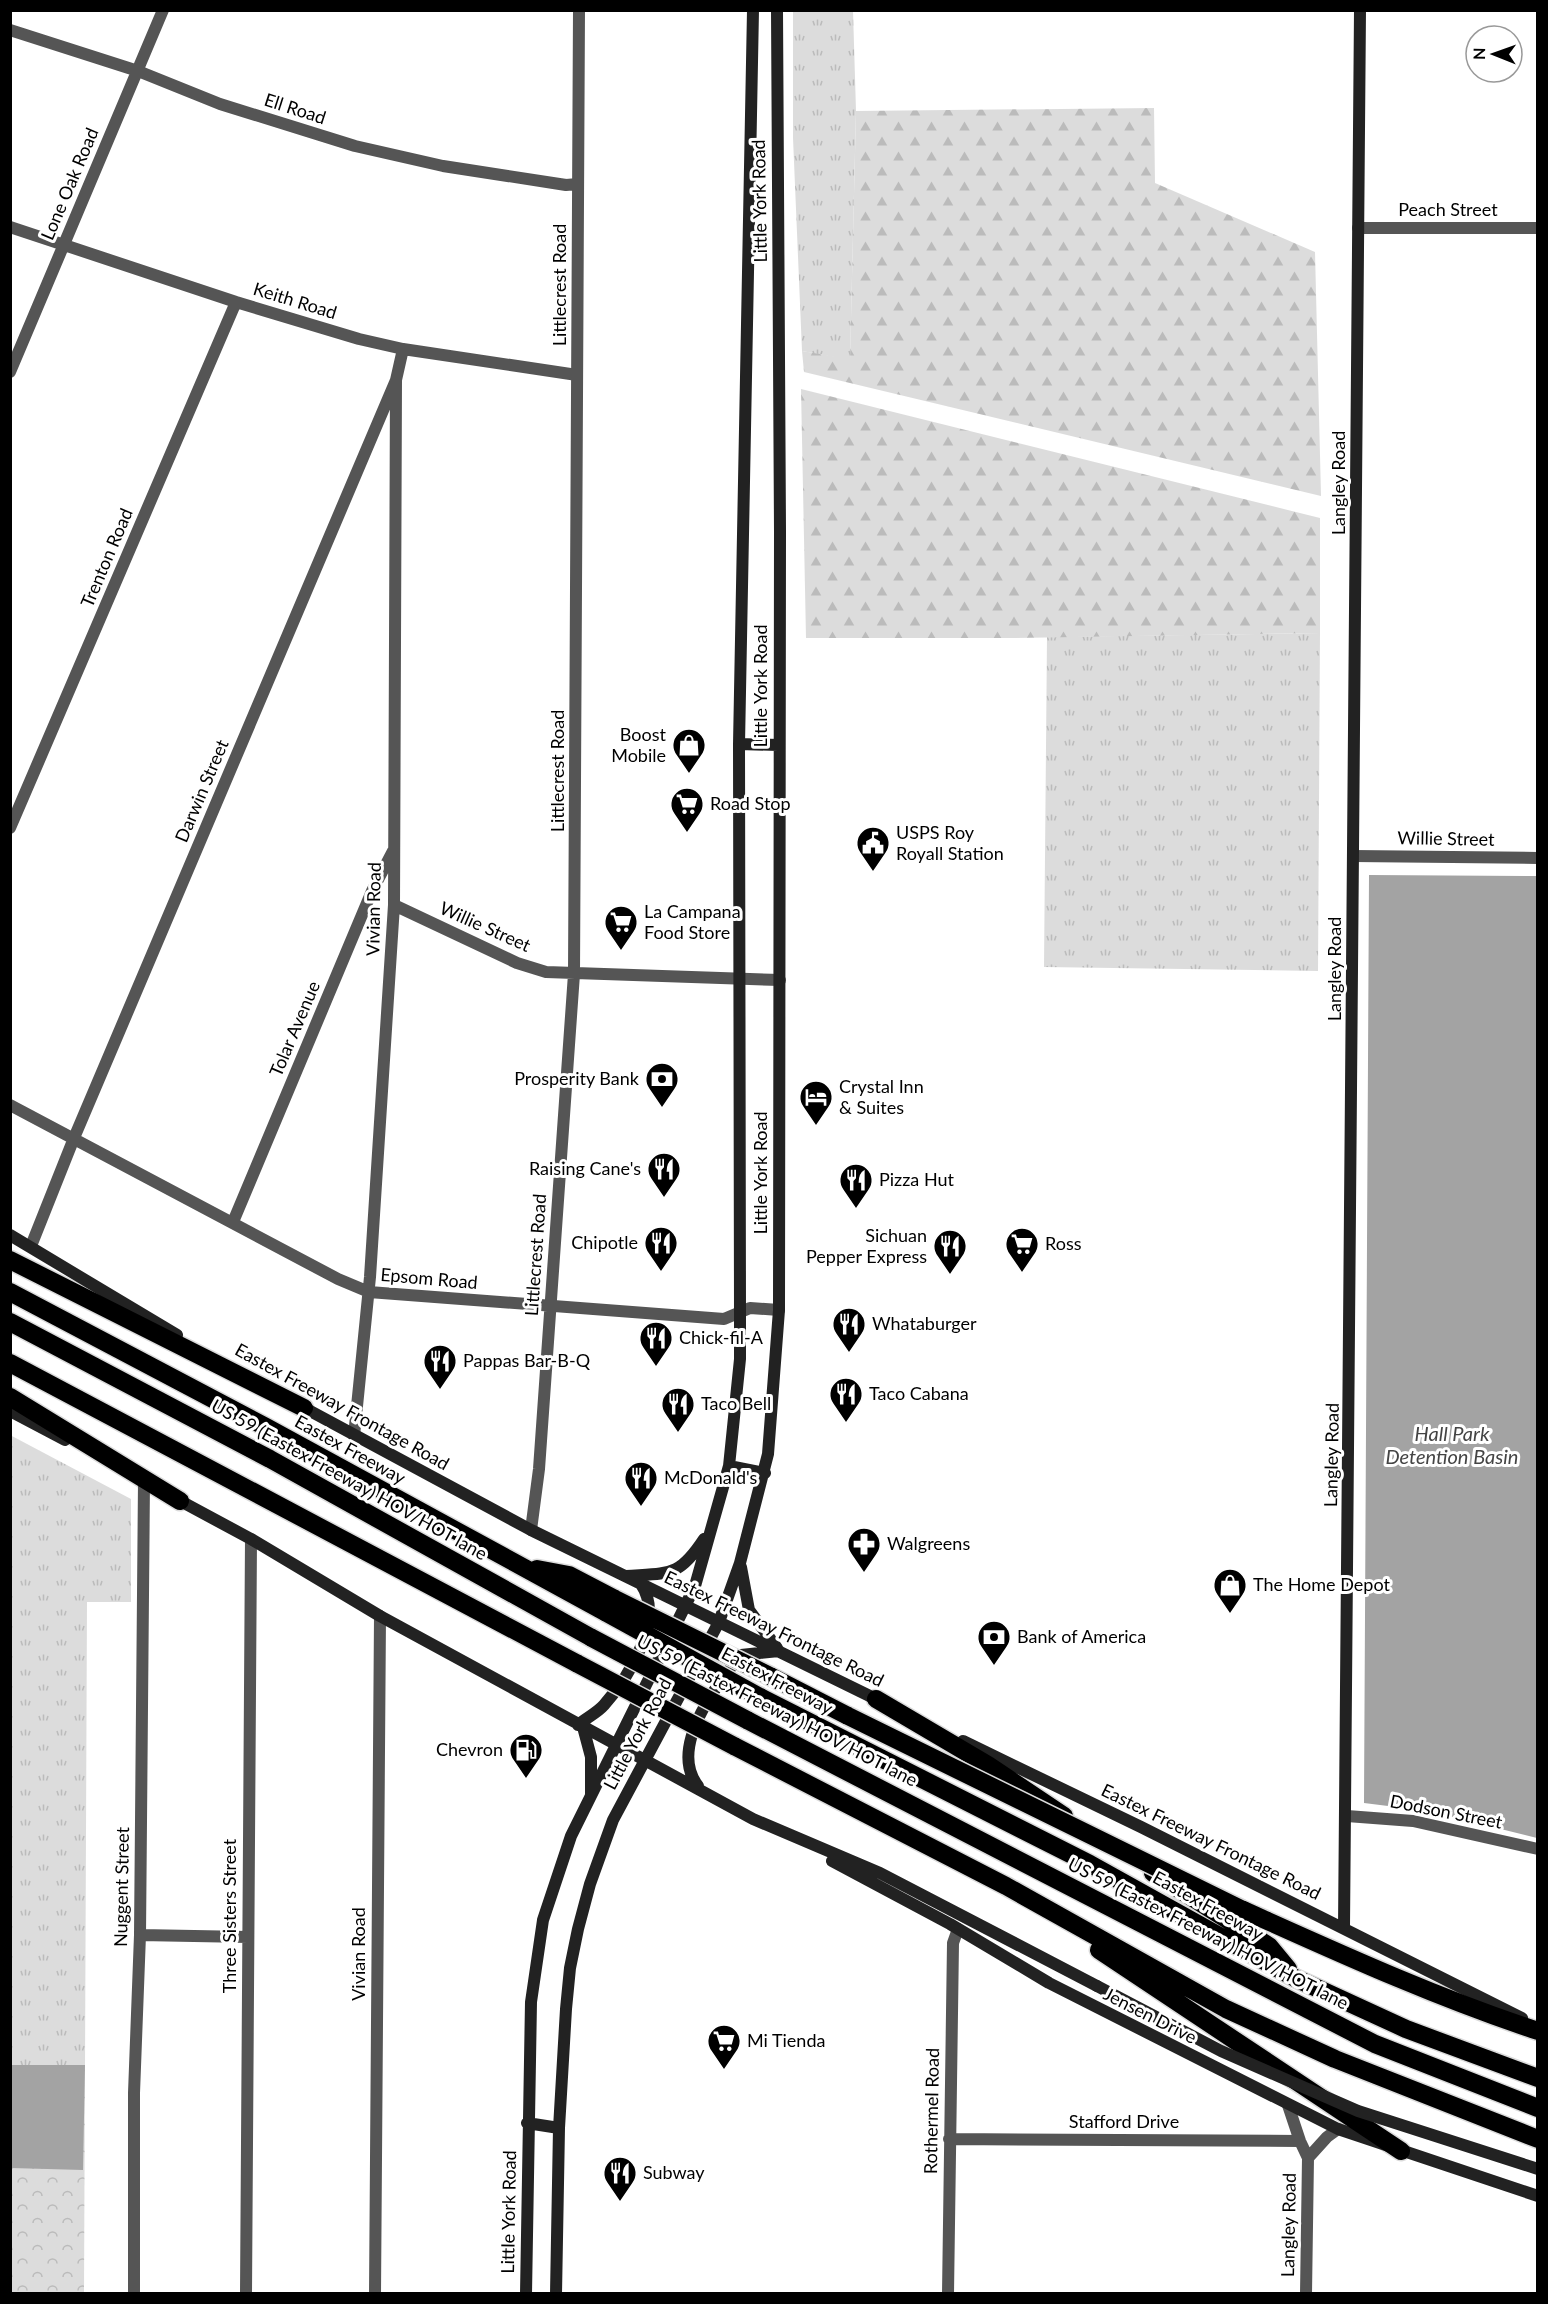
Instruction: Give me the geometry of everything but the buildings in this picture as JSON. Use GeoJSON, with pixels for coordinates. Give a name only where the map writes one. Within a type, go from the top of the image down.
{"type":"FeatureCollection","features":[{"type":"Feature","properties":{"kind":"highway"},"geometry":{"type":"LineString","coordinates":[[10,1260],[304,1408]]}},
{"type":"Feature","properties":{"kind":"highway","name":"Eastex Freeway"},"geometry":{"type":"LineString","coordinates":[[10,1292],[518,1565],[611,1606],[760,1697],[1090,1864],[1295,1978],[1406,2029],[1538,2078]]}},
{"type":"Feature","properties":{"kind":"highway","name":"US 59 (Eastex Freeway) HOV/HOT lane"},"geometry":{"type":"LineString","coordinates":[[10,1322],[270,1459],[592,1638],[747,1720],[1375,2044],[1538,2108]]}},
{"type":"Feature","properties":{"kind":"highway"},"geometry":{"type":"LineString","coordinates":[[10,1363],[578,1664],[1006,1886],[1226,2009],[1335,2060],[1538,2139]]}},
{"type":"Feature","properties":{"kind":"highway"},"geometry":{"type":"LineString","coordinates":[[10,1396],[180,1501]]}},
{"type":"Feature","properties":{"kind":"highway"},"geometry":{"type":"LineString","coordinates":[[611,1606],[770,1676],[1241,1909],[1465,2007],[1538,2031]]}},
{"type":"Feature","properties":{"kind":"highway"},"geometry":{"type":"LineString","coordinates":[[876,1699],[988,1766],[1269,1946],[1295,1978]]}},
{"type":"Feature","properties":{"kind":"highway"},"geometry":{"type":"LineString","coordinates":[[1006,1886],[1222,2034],[1401,2151]]}},
{"type":"Feature","properties":{"kind":"main road","name":"Little York Road"},"geometry":{"type":"LineString","coordinates":[[526,2294],[531,2002],[543,1920],[571,1836],[695,1586],[729,1466],[739,1370],[739,744],[753,10]]}},
{"type":"Feature","properties":{"kind":"main road","name":"Little York Road"},"geometry":{"type":"LineString","coordinates":[[556,2294],[559,2128],[566,2009],[570,1968],[578,1929],[602,1845],[613,1820],[719,1622],[740,1563],[765,1473],[779,1310],[780,531],[777,10]]}},
{"type":"Feature","properties":{"kind":"main road","name":"Langley Road"},"geometry":{"type":"LineString","coordinates":[[1344,1928],[1347,1816],[1360,10]]}},
{"type":"Feature","properties":{"kind":"main road"},"geometry":{"type":"LineString","coordinates":[[739,744],[778,745]]}},
{"type":"Feature","properties":{"kind":"main road","name":"Eastex Freeway Frontage Road"},"geometry":{"type":"LineString","coordinates":[[10,1235],[188,1342],[304,1408],[531,1530],[1538,2024]]}},
{"type":"Feature","properties":{"kind":"main road"},"geometry":{"type":"LineString","coordinates":[[10,1411],[251,1539],[380,1616],[700,1790],[765,1824],[880,1873],[1221,2051],[1348,2107],[1538,2169]]}},
{"type":"Feature","properties":{"kind":"main road"},"geometry":{"type":"LineString","coordinates":[[729,1466],[765,1473]]}},
{"type":"Feature","properties":{"kind":"main road"},"geometry":{"type":"LineString","coordinates":[[626,1576],[676,1570],[690,1562],[712,1528]]}},
{"type":"Feature","properties":{"kind":"main road"},"geometry":{"type":"LineString","coordinates":[[740,1563],[749,1610],[780,1651]]}},
{"type":"Feature","properties":{"kind":"main road"},"geometry":{"type":"LineString","coordinates":[[580,1726],[612,1696],[638,1651],[647,1628],[650,1607],[648,1595],[641,1584]]}},
{"type":"Feature","properties":{"kind":"main road"},"geometry":{"type":"LineString","coordinates":[[700,1790],[689,1775],[688,1746],[692,1732],[717,1687],[741,1655],[780,1651]]}},
{"type":"Feature","properties":{"kind":"main road"},"geometry":{"type":"LineString","coordinates":[[580,1726],[591,1757],[591,1797]]}},
{"type":"Feature","properties":{"kind":"main road","name":"Jensen Drive"},"geometry":{"type":"LineString","coordinates":[[765,1824],[958,1929],[1049,1983],[1288,2105],[1338,2129],[1538,2196]]}},
{"type":"Feature","properties":{"kind":"main road"},"geometry":{"type":"LineString","coordinates":[[528,2123],[559,2128]]}},
{"type":"Feature","properties":{"kind":"street","name":"Lone Oak Road"},"geometry":{"type":"LineString","coordinates":[[10,372],[163,10]]}},
{"type":"Feature","properties":{"kind":"street","name":"Littlecrest Road"},"geometry":{"type":"LineString","coordinates":[[531,1530],[539,1470],[574,974],[579,10]]}},
{"type":"Feature","properties":{"kind":"street","name":"Ell Road"},"geometry":{"type":"LineString","coordinates":[[10,30],[138,71],[220,104],[355,146],[443,166],[566,185],[578,184]]}},
{"type":"Feature","properties":{"kind":"street","name":"Keith Road"},"geometry":{"type":"LineString","coordinates":[[10,227],[65,243],[236,302],[360,339],[403,349],[577,375]]}},
{"type":"Feature","properties":{"kind":"street","name":"Peach Street"},"geometry":{"type":"LineString","coordinates":[[1358,228],[1538,228]]}},
{"type":"Feature","properties":{"kind":"street","name":"Trenton Road"},"geometry":{"type":"LineString","coordinates":[[10,828],[236,302]]}},
{"type":"Feature","properties":{"kind":"street","name":"Darwin Street"},"geometry":{"type":"LineString","coordinates":[[31,1246],[74,1138],[396,380],[403,349]]}},
{"type":"Feature","properties":{"kind":"street","name":"Vivian Road"},"geometry":{"type":"LineString","coordinates":[[354,1436],[369,1292],[394,905],[396,380]]}},
{"type":"Feature","properties":{"kind":"street","name":"Tolar Avenue"},"geometry":{"type":"LineString","coordinates":[[233,1222],[372,891],[393,851]]}},
{"type":"Feature","properties":{"kind":"street","name":"Willie Street"},"geometry":{"type":"LineString","coordinates":[[1353,856],[1538,858]]}},
{"type":"Feature","properties":{"kind":"street","name":"Willie Street"},"geometry":{"type":"LineString","coordinates":[[394,905],[517,963],[546,972],[780,980]]}},
{"type":"Feature","properties":{"kind":"street","name":"Epsom Road"},"geometry":{"type":"LineString","coordinates":[[10,1105],[338,1279],[369,1292],[724,1319],[750,1308],[779,1310]]}},
{"type":"Feature","properties":{"kind":"street","name":"Nuggent Street"},"geometry":{"type":"LineString","coordinates":[[134,2294],[134,2093],[140,1935],[144,1481]]}},
{"type":"Feature","properties":{"kind":"street","name":"Three Sisters Street"},"geometry":{"type":"LineString","coordinates":[[246,2294],[251,1539]]}},
{"type":"Feature","properties":{"kind":"street","name":"Vivian Road"},"geometry":{"type":"LineString","coordinates":[[375,2294],[380,1616]]}},
{"type":"Feature","properties":{"kind":"street","name":"Dodson Street"},"geometry":{"type":"LineString","coordinates":[[1347,1816],[1413,1821],[1538,1849]]}},
{"type":"Feature","properties":{"kind":"street","name":"Rothermel Road"},"geometry":{"type":"LineString","coordinates":[[948,2294],[953,1943],[958,1929]]}},
{"type":"Feature","properties":{"kind":"street"},"geometry":{"type":"LineString","coordinates":[[140,1935],[248,1937]]}},
{"type":"Feature","properties":{"kind":"street","name":"Langley Road"},"geometry":{"type":"LineString","coordinates":[[1288,2105],[1308,2158],[1306,2294]]}},
{"type":"Feature","properties":{"kind":"street","name":"Langley Road"},"geometry":{"type":"LineString","coordinates":[[1308,2158],[1326,2137],[1338,2129]]}},
{"type":"Feature","properties":{"kind":"street","name":"Stafford Drive"},"geometry":{"type":"LineString","coordinates":[[949,2139],[1300,2141]]}},
{"type":"Feature","properties":{"kind":"green space"},"geometry":{"type":"Polygon","coordinates":[[[793,11],[853,11],[856,111],[850,360],[802,351],[793,138],[793,11]]]}},
{"type":"Feature","properties":{"kind":"green space"},"geometry":{"type":"Polygon","coordinates":[[[1154,108],[1155,183],[1315,252],[1321,496],[804,372],[802,351],[850,359],[856,111],[1154,108]]]}},
{"type":"Feature","properties":{"kind":"green space"},"geometry":{"type":"Polygon","coordinates":[[[801,389],[1320,518],[1320,633],[1012,638],[806,638],[801,389]]]}},
{"type":"Feature","properties":{"kind":"green space"},"geometry":{"type":"Polygon","coordinates":[[[1320,633],[1318,971],[1044,967],[1047,637],[1320,633]]]}},
{"type":"Feature","properties":{"kind":"green space"},"geometry":{"type":"Polygon","coordinates":[[[10,1435],[131,1499],[131,1602],[87,1602],[85,2065],[11,2065],[10,1435]]]}},
{"type":"Feature","properties":{"kind":"green space"},"geometry":{"type":"Polygon","coordinates":[[[11,2065],[85,2065],[84,2293],[11,2294],[11,2065]]]}},
{"type":"Feature","properties":{"kind":"water","name":"Hall Park Detention Basin"},"geometry":{"type":"Polygon","coordinates":[[[1369,875],[1537,876],[1537,1838],[1428,1811],[1364,1803],[1369,875]]]}},
{"type":"Feature","properties":{"kind":"water"},"geometry":{"type":"Polygon","coordinates":[[[11,2065],[85,2065],[83,2170],[11,2168],[11,2065]]]}},
{"type":"Feature","properties":{"kind":"place","name":"Boost Mobile"},"geometry":{"type":"Point","coordinates":[689,774]}},
{"type":"Feature","properties":{"kind":"place","name":"Road Stop"},"geometry":{"type":"Point","coordinates":[687,833]}},
{"type":"Feature","properties":{"kind":"place","name":"USPS Roy Royall Station"},"geometry":{"type":"Point","coordinates":[873,872]}},
{"type":"Feature","properties":{"kind":"place","name":"La Campana Food Store"},"geometry":{"type":"Point","coordinates":[621,951]}},
{"type":"Feature","properties":{"kind":"place","name":"Prosperity Bank"},"geometry":{"type":"Point","coordinates":[662,1108]}},
{"type":"Feature","properties":{"kind":"place","name":"Crystal Inn & Suites"},"geometry":{"type":"Point","coordinates":[816,1126]}},
{"type":"Feature","properties":{"kind":"place","name":"Raising Cane's"},"geometry":{"type":"Point","coordinates":[664,1198]}},
{"type":"Feature","properties":{"kind":"place","name":"Pizza Hut"},"geometry":{"type":"Point","coordinates":[856,1209]}},
{"type":"Feature","properties":{"kind":"place","name":"Chipotle"},"geometry":{"type":"Point","coordinates":[661,1272]}},
{"type":"Feature","properties":{"kind":"place","name":"Ross"},"geometry":{"type":"Point","coordinates":[1022,1273]}},
{"type":"Feature","properties":{"kind":"place","name":"Sichuan Pepper Express"},"geometry":{"type":"Point","coordinates":[950,1275]}},
{"type":"Feature","properties":{"kind":"place","name":"Whataburger"},"geometry":{"type":"Point","coordinates":[849,1353]}},
{"type":"Feature","properties":{"kind":"place","name":"Chick-fil-A"},"geometry":{"type":"Point","coordinates":[656,1367]}},
{"type":"Feature","properties":{"kind":"place","name":"Pappas Bar-B-Q"},"geometry":{"type":"Point","coordinates":[440,1390]}},
{"type":"Feature","properties":{"kind":"place","name":"Taco Cabana"},"geometry":{"type":"Point","coordinates":[846,1423]}},
{"type":"Feature","properties":{"kind":"place","name":"Taco Bell"},"geometry":{"type":"Point","coordinates":[678,1433]}},
{"type":"Feature","properties":{"kind":"place","name":"McDonald's"},"geometry":{"type":"Point","coordinates":[641,1507]}},
{"type":"Feature","properties":{"kind":"place","name":"Walgreens"},"geometry":{"type":"Point","coordinates":[864,1573]}},
{"type":"Feature","properties":{"kind":"place","name":"The Home Depot"},"geometry":{"type":"Point","coordinates":[1230,1614]}},
{"type":"Feature","properties":{"kind":"place","name":"Bank of America"},"geometry":{"type":"Point","coordinates":[994,1666]}},
{"type":"Feature","properties":{"kind":"place","name":"Chevron"},"geometry":{"type":"Point","coordinates":[526,1779]}},
{"type":"Feature","properties":{"kind":"place","name":"Mi Tienda"},"geometry":{"type":"Point","coordinates":[724,2070]}},
{"type":"Feature","properties":{"kind":"place","name":"Subway"},"geometry":{"type":"Point","coordinates":[620,2202]}}]}
